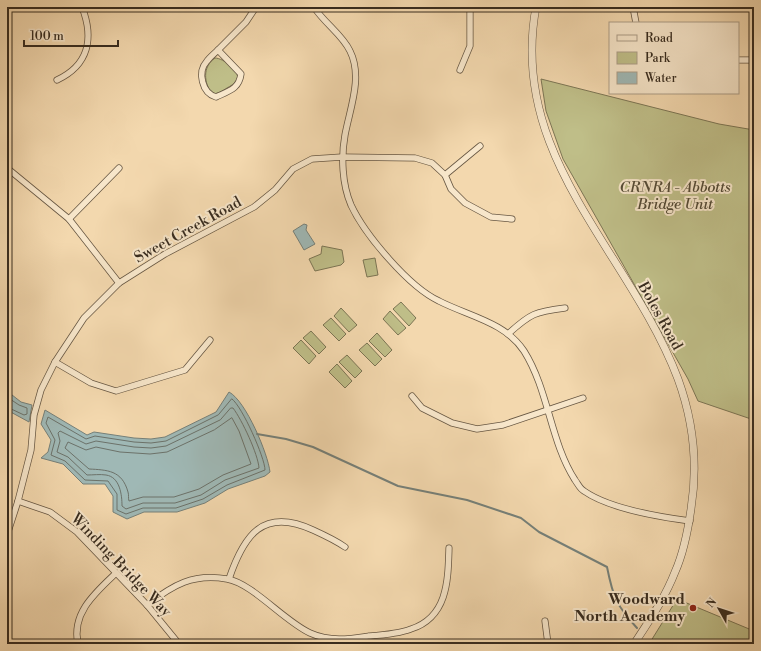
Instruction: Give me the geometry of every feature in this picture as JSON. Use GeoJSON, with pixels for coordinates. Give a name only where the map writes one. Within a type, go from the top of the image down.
{"type":"FeatureCollection","features":[{"type":"Feature","properties":{"kind":"street"},"geometry":{"type":"LineString","coordinates":[[57,80],[69,75],[79,65],[86,49],[89,33],[82,7]]}},
{"type":"Feature","properties":{"kind":"street"},"geometry":{"type":"LineString","coordinates":[[218,50],[241,74],[240,82],[235,88],[216,98],[209,95],[205,90],[202,70],[206,61],[246,22],[256,7]]}},
{"type":"Feature","properties":{"kind":"street"},"geometry":{"type":"LineString","coordinates":[[314,7],[350,51],[356,72],[342,157],[346,192],[352,206],[366,228],[402,273],[414,284],[438,301],[483,320],[508,334],[523,351],[548,409],[567,467],[582,490],[608,505],[690,520]]}},
{"type":"Feature","properties":{"kind":"street"},"geometry":{"type":"LineString","coordinates":[[460,70],[470,46],[470,7]]}},
{"type":"Feature","properties":{"kind":"street","name":"Boles Road"},"geometry":{"type":"LineString","coordinates":[[536,7],[532,42],[533,69],[543,124],[552,151],[579,203],[658,336],[678,380],[687,407],[692,434],[694,490],[690,520],[684,545],[676,571],[662,601],[634,644]]}},
{"type":"Feature","properties":{"kind":"street"},"geometry":{"type":"LineString","coordinates":[[633,7],[636,22]]}},
{"type":"Feature","properties":{"kind":"street"},"geometry":{"type":"LineString","coordinates":[[739,60],[754,60]]}},
{"type":"Feature","properties":{"kind":"street"},"geometry":{"type":"LineString","coordinates":[[445,175],[480,146]]}},
{"type":"Feature","properties":{"kind":"street","name":"Sweet Creek Road"},"geometry":{"type":"LineString","coordinates":[[7,535],[18,501],[31,450],[34,416],[41,390],[55,362],[84,318],[119,283],[165,254],[254,207],[275,190],[293,169],[305,162],[342,157],[415,158],[432,163],[445,175],[451,189],[465,203],[491,217],[512,220]]}},
{"type":"Feature","properties":{"kind":"street"},"geometry":{"type":"LineString","coordinates":[[7,168],[69,219],[119,283]]}},
{"type":"Feature","properties":{"kind":"street"},"geometry":{"type":"LineString","coordinates":[[69,219],[119,168]]}},
{"type":"Feature","properties":{"kind":"street"},"geometry":{"type":"LineString","coordinates":[[508,334],[524,320],[539,311],[566,308]]}},
{"type":"Feature","properties":{"kind":"street"},"geometry":{"type":"LineString","coordinates":[[55,362],[91,383],[116,391],[185,370],[210,340]]}},
{"type":"Feature","properties":{"kind":"street"},"geometry":{"type":"LineString","coordinates":[[412,396],[422,408],[452,423],[477,429],[503,425],[583,398]]}},
{"type":"Feature","properties":{"kind":"street","name":"Winding Bridge Way"},"geometry":{"type":"LineString","coordinates":[[18,501],[50,512],[77,532],[147,605],[179,644]]}},
{"type":"Feature","properties":{"kind":"street"},"geometry":{"type":"LineString","coordinates":[[228,579],[235,561],[248,540],[264,525],[276,521],[289,521],[300,524],[335,540],[345,547]]}},
{"type":"Feature","properties":{"kind":"street"},"geometry":{"type":"LineString","coordinates":[[147,605],[167,590],[183,582],[210,577],[228,579],[242,584],[296,625],[325,639],[342,640],[412,629],[424,623],[436,613],[444,598],[448,581],[449,548]]}},
{"type":"Feature","properties":{"kind":"street"},"geometry":{"type":"LineString","coordinates":[[78,644],[76,637],[78,623],[83,609],[89,599],[116,573]]}},
{"type":"Feature","properties":{"kind":"street"},"geometry":{"type":"LineString","coordinates":[[545,621],[548,644]]}},
{"type":"Feature","properties":{"kind":"green space"},"geometry":{"type":"Polygon","coordinates":[[[215,58],[227,63],[234,69],[238,76],[235,83],[220,92],[212,94],[207,85],[206,70],[215,58]]]}},
{"type":"Feature","properties":{"kind":"green space","name":"CRNRA - Abbotts Bridge Unit"},"geometry":{"type":"Polygon","coordinates":[[[541,79],[719,124],[754,130],[754,420],[698,401],[688,379],[563,159],[546,111],[541,79]]]}},
{"type":"Feature","properties":{"kind":"green space"},"geometry":{"type":"Polygon","coordinates":[[[322,246],[342,250],[344,262],[341,265],[315,271],[309,259],[321,254],[322,246]]]}},
{"type":"Feature","properties":{"kind":"green space"},"geometry":{"type":"Polygon","coordinates":[[[375,258],[378,275],[367,277],[363,260],[375,258]]]}},
{"type":"Feature","properties":{"kind":"green space"},"geometry":{"type":"Polygon","coordinates":[[[401,302],[416,318],[409,326],[393,309],[401,302]]]}},
{"type":"Feature","properties":{"kind":"green space"},"geometry":{"type":"Polygon","coordinates":[[[341,308],[357,325],[349,332],[334,316],[341,308]]]}},
{"type":"Feature","properties":{"kind":"green space"},"geometry":{"type":"Polygon","coordinates":[[[390,311],[406,328],[398,335],[383,319],[390,311]]]}},
{"type":"Feature","properties":{"kind":"green space"},"geometry":{"type":"Polygon","coordinates":[[[331,318],[346,334],[339,341],[323,325],[331,318]]]}},
{"type":"Feature","properties":{"kind":"green space"},"geometry":{"type":"Polygon","coordinates":[[[311,331],[326,347],[319,354],[303,338],[311,331]]]}},
{"type":"Feature","properties":{"kind":"green space"},"geometry":{"type":"Polygon","coordinates":[[[377,333],[392,350],[385,357],[369,341],[377,333]]]}},
{"type":"Feature","properties":{"kind":"green space"},"geometry":{"type":"Polygon","coordinates":[[[301,340],[316,356],[309,364],[293,348],[301,340]]]}},
{"type":"Feature","properties":{"kind":"green space"},"geometry":{"type":"Polygon","coordinates":[[[367,343],[382,359],[375,366],[359,350],[367,343]]]}},
{"type":"Feature","properties":{"kind":"green space"},"geometry":{"type":"Polygon","coordinates":[[[347,355],[362,371],[355,378],[339,362],[347,355]]]}},
{"type":"Feature","properties":{"kind":"green space"},"geometry":{"type":"Polygon","coordinates":[[[337,364],[352,381],[345,388],[329,372],[337,364]]]}},
{"type":"Feature","properties":{"kind":"green space"},"geometry":{"type":"Polygon","coordinates":[[[677,599],[754,631],[754,644],[649,644],[677,599]]]}},
{"type":"Feature","properties":{"kind":"water"},"geometry":{"type":"Polygon","coordinates":[[[304,224],[307,225],[306,230],[315,244],[304,250],[293,231],[304,224]]]}},
{"type":"Feature","properties":{"kind":"water"},"geometry":{"type":"Polygon","coordinates":[[[7,391],[21,402],[32,405],[29,422],[7,410],[7,391]]]}},
{"type":"Feature","properties":{"kind":"water"},"geometry":{"type":"Polygon","coordinates":[[[229,392],[236,397],[249,417],[261,441],[270,472],[265,476],[228,489],[205,503],[177,512],[144,512],[127,519],[113,512],[113,496],[105,484],[83,484],[63,464],[41,458],[48,452],[51,440],[41,424],[45,410],[87,435],[94,432],[151,439],[165,437],[216,412],[229,392]]]}},
{"type":"Feature","properties":{"kind":"waterway"},"geometry":{"type":"LineString","coordinates":[[257,434],[286,439],[313,447],[398,486],[467,500],[521,518],[539,532],[607,567],[616,600],[624,613],[637,628]]}},
{"type":"Feature","properties":{"kind":"waterway"},"geometry":{"type":"LineString","coordinates":[[647,640],[651,644]]}},
{"type":"Feature","properties":{"kind":"place","name":"Woodward North Academy"},"geometry":{"type":"Point","coordinates":[693,608]}}]}
